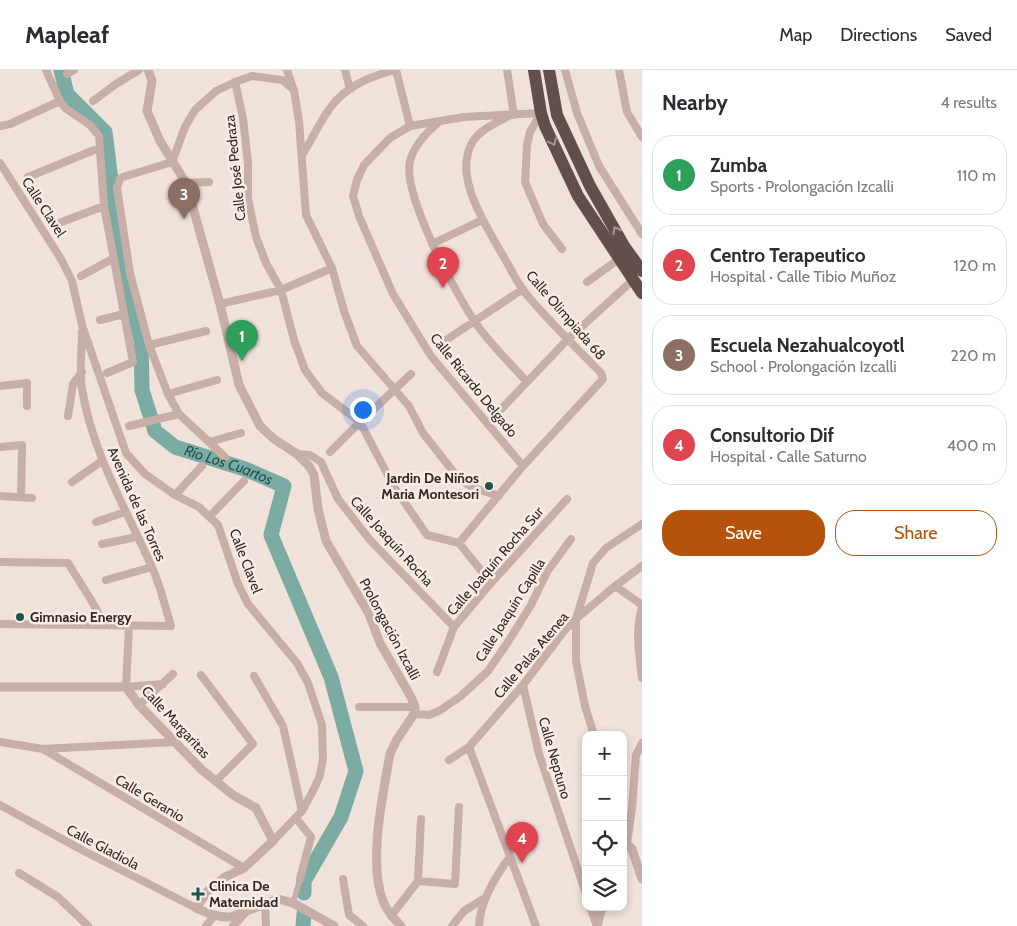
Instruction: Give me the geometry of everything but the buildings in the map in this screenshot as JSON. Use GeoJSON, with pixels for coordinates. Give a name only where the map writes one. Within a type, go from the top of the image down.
{"type":"FeatureCollection","features":[{"type":"Feature","properties":{"kind":"highway"},"geometry":{"type":"LineString","coordinates":[[534,70],[545,126],[578,196],[619,259],[638,275]]}},
{"type":"Feature","properties":{"kind":"highway"},"geometry":{"type":"LineString","coordinates":[[549,70],[558,115],[590,186],[638,275],[642,293]]}},
{"type":"Feature","properties":{"kind":"street"},"geometry":{"type":"LineString","coordinates":[[46,70],[65,108],[90,125],[99,136],[104,206],[133,362],[107,373]]}},
{"type":"Feature","properties":{"kind":"street"},"geometry":{"type":"LineString","coordinates":[[93,100],[139,70]]}},
{"type":"Feature","properties":{"kind":"street","name":"Prolongación Izcalli"},"geometry":{"type":"LineString","coordinates":[[148,70],[152,81],[147,111],[160,141],[186,184],[220,304],[239,385],[260,426],[274,439],[297,454],[309,466],[314,476],[318,509],[326,541],[369,614],[380,643],[411,697],[414,710]]}},
{"type":"Feature","properties":{"kind":"street"},"geometry":{"type":"LineString","coordinates":[[287,70],[294,90],[299,121],[306,215],[332,268],[356,346],[410,406],[423,433],[459,479],[474,488],[499,496]]}},
{"type":"Feature","properties":{"kind":"street"},"geometry":{"type":"LineString","coordinates":[[345,70],[350,89]]}},
{"type":"Feature","properties":{"kind":"street"},"geometry":{"type":"LineString","coordinates":[[302,155],[329,109],[357,83],[371,76],[395,70],[410,126]]}},
{"type":"Feature","properties":{"kind":"street"},"geometry":{"type":"LineString","coordinates":[[507,70],[512,115]]}},
{"type":"Feature","properties":{"kind":"street"},"geometry":{"type":"LineString","coordinates":[[565,70],[577,113],[599,166],[642,234]]}},
{"type":"Feature","properties":{"kind":"street"},"geometry":{"type":"LineString","coordinates":[[619,70],[627,112],[642,136]]}},
{"type":"Feature","properties":{"kind":"street"},"geometry":{"type":"LineString","coordinates":[[226,458],[179,414],[168,394],[149,345],[130,273],[117,188],[118,183],[123,177],[172,162],[185,127],[195,110],[216,91],[252,76],[282,80],[294,90]]}},
{"type":"Feature","properties":{"kind":"street","name":"Calle José Pedraza"},"geometry":{"type":"LineString","coordinates":[[235,82],[244,118],[248,163],[248,198],[256,237],[266,263],[281,290],[294,340],[306,370],[322,393],[360,422],[394,487],[427,535],[459,543]]}},
{"type":"Feature","properties":{"kind":"street"},"geometry":{"type":"LineString","coordinates":[[0,126],[10,124],[60,101]]}},
{"type":"Feature","properties":{"kind":"street"},"geometry":{"type":"LineString","coordinates":[[541,113],[530,132],[527,146],[525,182],[543,224],[562,250]]}},
{"type":"Feature","properties":{"kind":"street","name":"Calle Ricardo Delgado"},"geometry":{"type":"LineString","coordinates":[[523,466],[431,356],[394,294],[359,216],[353,196],[357,180],[364,165],[390,138],[410,126],[464,117],[541,113]]}},
{"type":"Feature","properties":{"kind":"street","name":"Calle Olimpiada 68"},"geometry":{"type":"LineString","coordinates":[[512,115],[481,132],[473,142],[468,155],[466,170],[472,194],[482,220],[523,289],[601,373],[603,379],[523,466]]}},
{"type":"Feature","properties":{"kind":"street"},"geometry":{"type":"LineString","coordinates":[[439,122],[418,143],[410,161],[409,182],[432,244],[475,322],[527,382]]}},
{"type":"Feature","properties":{"kind":"street"},"geometry":{"type":"LineString","coordinates":[[28,177],[99,148]]}},
{"type":"Feature","properties":{"kind":"street","name":"Calle Clavel"},"geometry":{"type":"LineString","coordinates":[[0,163],[61,258],[72,281],[82,325],[126,453],[144,474],[176,495],[199,507],[218,525],[238,584],[248,604],[297,663],[308,683],[322,725],[323,758],[320,775],[302,811],[244,868],[225,877],[208,891],[196,908]]}},
{"type":"Feature","properties":{"kind":"street"},"geometry":{"type":"LineString","coordinates":[[186,184],[210,182]]}},
{"type":"Feature","properties":{"kind":"street"},"geometry":{"type":"LineString","coordinates":[[59,223],[104,206]]}},
{"type":"Feature","properties":{"kind":"street"},"geometry":{"type":"LineString","coordinates":[[432,244],[482,220]]}},
{"type":"Feature","properties":{"kind":"street"},"geometry":{"type":"LineString","coordinates":[[81,276],[114,258]]}},
{"type":"Feature","properties":{"kind":"street"},"geometry":{"type":"LineString","coordinates":[[587,282],[619,259]]}},
{"type":"Feature","properties":{"kind":"street"},"geometry":{"type":"LineString","coordinates":[[220,304],[281,290],[332,268]]}},
{"type":"Feature","properties":{"kind":"street"},"geometry":{"type":"LineString","coordinates":[[488,424],[568,339],[638,275]]}},
{"type":"Feature","properties":{"kind":"street"},"geometry":{"type":"LineString","coordinates":[[446,340],[523,289]]}},
{"type":"Feature","properties":{"kind":"street"},"geometry":{"type":"LineString","coordinates":[[100,320],[124,314]]}},
{"type":"Feature","properties":{"kind":"street","name":"Avenida de las Torres"},"geometry":{"type":"LineString","coordinates":[[0,624],[171,626],[152,567],[102,460],[88,421],[81,386],[82,325]]}},
{"type":"Feature","properties":{"kind":"street"},"geometry":{"type":"LineString","coordinates":[[149,345],[206,330]]}},
{"type":"Feature","properties":{"kind":"street"},"geometry":{"type":"LineString","coordinates":[[68,416],[72,384],[82,372]]}},
{"type":"Feature","properties":{"kind":"street"},"geometry":{"type":"LineString","coordinates":[[330,452],[411,374]]}},
{"type":"Feature","properties":{"kind":"street"},"geometry":{"type":"LineString","coordinates":[[168,394],[217,380]]}},
{"type":"Feature","properties":{"kind":"street"},"geometry":{"type":"LineString","coordinates":[[0,386],[27,383],[26,406]]}},
{"type":"Feature","properties":{"kind":"street"},"geometry":{"type":"LineString","coordinates":[[129,426],[179,414]]}},
{"type":"Feature","properties":{"kind":"street"},"geometry":{"type":"LineString","coordinates":[[209,442],[241,433]]}},
{"type":"Feature","properties":{"kind":"street"},"geometry":{"type":"LineString","coordinates":[[0,448],[22,445],[21,497]]}},
{"type":"Feature","properties":{"kind":"street","name":"Calle Joaquín Rocha"},"geometry":{"type":"LineString","coordinates":[[297,454],[310,455],[321,462],[338,499],[370,540],[454,627]]}},
{"type":"Feature","properties":{"kind":"street"},"geometry":{"type":"LineString","coordinates":[[72,482],[102,460]]}},
{"type":"Feature","properties":{"kind":"street"},"geometry":{"type":"LineString","coordinates":[[176,495],[202,466]]}},
{"type":"Feature","properties":{"kind":"street"},"geometry":{"type":"LineString","coordinates":[[491,583],[459,543],[523,466]]}},
{"type":"Feature","properties":{"kind":"street"},"geometry":{"type":"LineString","coordinates":[[210,516],[244,481]]}},
{"type":"Feature","properties":{"kind":"street"},"geometry":{"type":"LineString","coordinates":[[0,496],[32,498]]}},
{"type":"Feature","properties":{"kind":"street","name":"Calle Joaquín Rocha Sur"},"geometry":{"type":"LineString","coordinates":[[437,672],[454,627],[567,499]]}},
{"type":"Feature","properties":{"kind":"street"},"geometry":{"type":"LineString","coordinates":[[96,522],[125,512]]}},
{"type":"Feature","properties":{"kind":"street"},"geometry":{"type":"LineString","coordinates":[[593,731],[585,706],[576,661],[576,619],[592,563],[606,548],[642,524]]}},
{"type":"Feature","properties":{"kind":"street"},"geometry":{"type":"LineString","coordinates":[[102,544],[137,537]]}},
{"type":"Feature","properties":{"kind":"street","name":"Calle Joaquín Capilla"},"geometry":{"type":"LineString","coordinates":[[359,707],[414,710],[429,715],[439,711],[461,696],[488,671],[508,642],[547,572],[571,539]]}},
{"type":"Feature","properties":{"kind":"street"},"geometry":{"type":"LineString","coordinates":[[0,562],[68,563],[105,625]]}},
{"type":"Feature","properties":{"kind":"street","name":"Calle Palas Atenea"},"geometry":{"type":"LineString","coordinates":[[449,760],[469,746],[524,685],[564,631],[615,586],[642,566]]}},
{"type":"Feature","properties":{"kind":"street"},"geometry":{"type":"LineString","coordinates":[[106,580],[152,567]]}},
{"type":"Feature","properties":{"kind":"street"},"geometry":{"type":"LineString","coordinates":[[615,586],[642,606],[637,637],[642,678]]}},
{"type":"Feature","properties":{"kind":"street"},"geometry":{"type":"LineString","coordinates":[[129,627],[126,687],[163,684]]}},
{"type":"Feature","properties":{"kind":"street"},"geometry":{"type":"LineString","coordinates":[[139,705],[173,674]]}},
{"type":"Feature","properties":{"kind":"street"},"geometry":{"type":"LineString","coordinates":[[201,675],[253,744],[216,782]]}},
{"type":"Feature","properties":{"kind":"street"},"geometry":{"type":"LineString","coordinates":[[254,676],[283,726],[302,811]]}},
{"type":"Feature","properties":{"kind":"street","name":"Calle Neptuno"},"geometry":{"type":"LineString","coordinates":[[524,685],[539,754],[582,882]]}},
{"type":"Feature","properties":{"kind":"street","name":"Calle Margaritas"},"geometry":{"type":"LineString","coordinates":[[0,687],[126,687],[139,705],[202,770],[233,795],[256,808],[273,841]]}},
{"type":"Feature","properties":{"kind":"street"},"geometry":{"type":"LineString","coordinates":[[401,926],[390,916],[383,902],[378,885],[377,845],[390,754],[414,710]]}},
{"type":"Feature","properties":{"kind":"street"},"geometry":{"type":"LineString","coordinates":[[0,742],[43,749],[175,742]]}},
{"type":"Feature","properties":{"kind":"street"},"geometry":{"type":"LineString","coordinates":[[627,833],[632,809],[636,755],[642,743]]}},
{"type":"Feature","properties":{"kind":"street"},"geometry":{"type":"LineString","coordinates":[[469,746],[509,858],[536,926]]}},
{"type":"Feature","properties":{"kind":"street","name":"Calle Geranio"},"geometry":{"type":"LineString","coordinates":[[43,749],[244,868]]}},
{"type":"Feature","properties":{"kind":"street","name":"Calle Gladiola"},"geometry":{"type":"LineString","coordinates":[[0,805],[82,850],[196,908]]}},
{"type":"Feature","properties":{"kind":"street"},"geometry":{"type":"LineString","coordinates":[[418,881],[454,884],[459,807]]}},
{"type":"Feature","properties":{"kind":"street"},"geometry":{"type":"LineString","coordinates":[[293,903],[311,837],[296,818]]}},
{"type":"Feature","properties":{"kind":"street"},"geometry":{"type":"LineString","coordinates":[[390,916],[418,881],[421,818]]}},
{"type":"Feature","properties":{"kind":"street"},"geometry":{"type":"LineString","coordinates":[[627,844],[632,849],[642,879]]}},
{"type":"Feature","properties":{"kind":"street"},"geometry":{"type":"LineString","coordinates":[[479,926],[485,898],[497,874],[509,858]]}},
{"type":"Feature","properties":{"kind":"street"},"geometry":{"type":"LineString","coordinates":[[19,873],[58,897],[88,926]]}},
{"type":"Feature","properties":{"kind":"street"},"geometry":{"type":"LineString","coordinates":[[343,879],[350,915],[363,926]]}},
{"type":"Feature","properties":{"kind":"street"},"geometry":{"type":"LineString","coordinates":[[452,926],[464,911],[485,898]]}},
{"type":"Feature","properties":{"kind":"street"},"geometry":{"type":"LineString","coordinates":[[196,908],[223,918],[231,917],[278,899],[293,903],[334,926]]}},
{"type":"Feature","properties":{"kind":"street"},"geometry":{"type":"LineString","coordinates":[[265,903],[266,926]]}},
{"type":"Feature","properties":{"kind":"street"},"geometry":{"type":"LineString","coordinates":[[234,926],[248,910]]}},
{"type":"Feature","properties":{"kind":"street"},"geometry":{"type":"LineString","coordinates":[[591,911],[597,926]]}},
{"type":"Feature","properties":{"kind":"street"},"geometry":{"type":"LineString","coordinates":[[597,926],[601,911]]}},
{"type":"Feature","properties":{"kind":"street"},"geometry":{"type":"LineString","coordinates":[[206,926],[214,916]]}},
{"type":"Feature","properties":{"kind":"waterway","name":"Río Los Cuartos"},"geometry":{"type":"LineString","coordinates":[[61,70],[67,94],[105,132],[120,253],[141,340],[142,390],[155,431],[175,447],[245,469],[284,486],[271,535],[331,677],[356,771],[341,817],[304,881],[304,893]]}},
{"type":"Feature","properties":{"kind":"waterway","name":"Río Los Cuartos"},"geometry":{"type":"LineString","coordinates":[[303,926],[304,914]]}},
{"type":"Feature","properties":{"kind":"place","name":"Escuela Nezahualcoyotl"},"geometry":{"type":"Point","coordinates":[184,219]}},
{"type":"Feature","properties":{"kind":"place","name":"Centro Terapeutico"},"geometry":{"type":"Point","coordinates":[443,288]}},
{"type":"Feature","properties":{"kind":"place","name":"Zumba"},"geometry":{"type":"Point","coordinates":[242,361]}},
{"type":"Feature","properties":{"kind":"place","name":"Jardin De Niños Maria Montesori"},"geometry":{"type":"Point","coordinates":[489,486]}},
{"type":"Feature","properties":{"kind":"place","name":"Gimnasio Energy"},"geometry":{"type":"Point","coordinates":[20,617]}},
{"type":"Feature","properties":{"kind":"place","name":"Consultorio Dif"},"geometry":{"type":"Point","coordinates":[522,863]}},
{"type":"Feature","properties":{"kind":"place","name":"Clinica De Maternidad"},"geometry":{"type":"Point","coordinates":[198,894]}}]}
